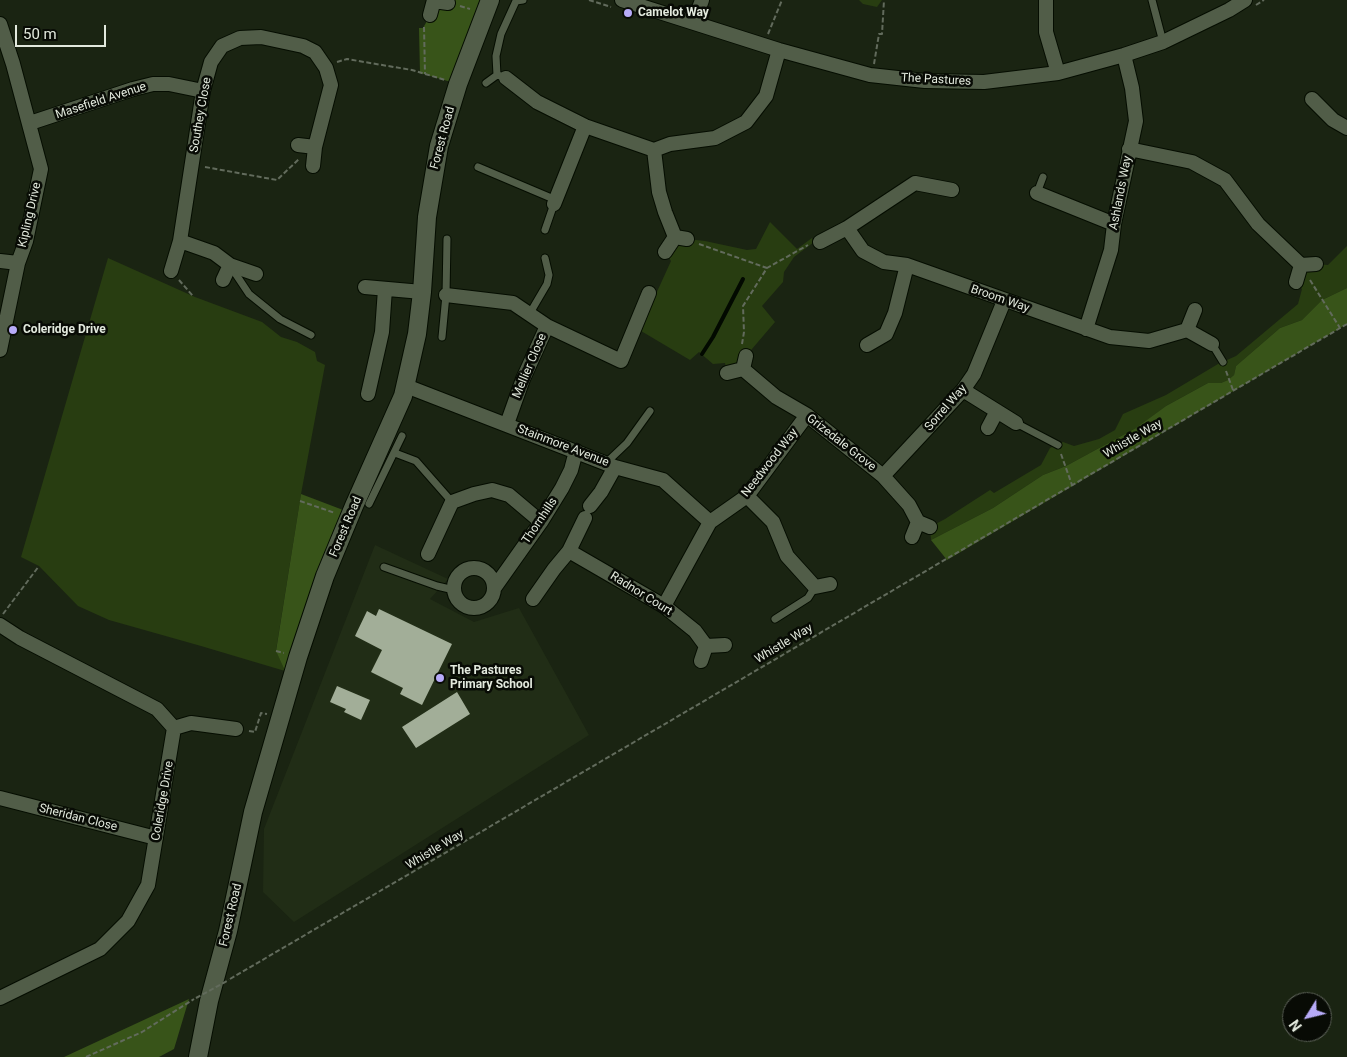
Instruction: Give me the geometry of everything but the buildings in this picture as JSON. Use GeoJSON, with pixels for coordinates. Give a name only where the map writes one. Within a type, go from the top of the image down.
{"type":"FeatureCollection","features":[{"type":"Feature","properties":{"kind":"street"},"geometry":{"type":"LineString","coordinates":[[430,15],[434,0],[448,4]]}},
{"type":"Feature","properties":{"kind":"street"},"geometry":{"type":"LineString","coordinates":[[694,22],[702,0]]}},
{"type":"Feature","properties":{"kind":"street"},"geometry":{"type":"LineString","coordinates":[[1046,0],[1046,32],[1058,73]]}},
{"type":"Feature","properties":{"kind":"street","name":"The Pastures"},"geometry":{"type":"LineString","coordinates":[[619,4],[694,22],[764,46],[870,75],[925,81],[984,82],[1058,73],[1124,55],[1163,42],[1228,10],[1251,2]]}},
{"type":"Feature","properties":{"kind":"street","name":"Forest Road"},"geometry":{"type":"LineString","coordinates":[[198,1057],[209,1001],[228,931],[253,812],[298,657],[325,576],[387,435],[406,386],[417,334],[427,217],[439,146],[458,84],[488,6]]}},
{"type":"Feature","properties":{"kind":"street","name":"Kipling Drive"},"geometry":{"type":"LineString","coordinates":[[0,24],[30,124],[41,169],[26,241],[18,263],[0,350]]}},
{"type":"Feature","properties":{"kind":"street","name":"Southey Close"},"geometry":{"type":"LineString","coordinates":[[171,270],[180,241],[203,91],[211,62],[222,46],[240,38],[261,36],[303,46],[314,52],[326,68]]}},
{"type":"Feature","properties":{"kind":"street"},"geometry":{"type":"LineString","coordinates":[[502,76],[537,102],[585,126],[654,150],[670,144],[715,138],[746,122],[766,96],[778,50]]}},
{"type":"Feature","properties":{"kind":"street","name":"Ashlands Way"},"geometry":{"type":"LineString","coordinates":[[1086,329],[1111,250],[1114,224],[1136,121],[1132,88],[1124,55]]}},
{"type":"Feature","properties":{"kind":"street"},"geometry":{"type":"LineString","coordinates":[[313,166],[315,146],[331,84],[326,68]]}},
{"type":"Feature","properties":{"kind":"street","name":"Masefield Avenue"},"geometry":{"type":"LineString","coordinates":[[30,124],[153,84],[169,84],[203,91]]}},
{"type":"Feature","properties":{"kind":"street"},"geometry":{"type":"LineString","coordinates":[[1312,99],[1333,120],[1347,128]]}},
{"type":"Feature","properties":{"kind":"street"},"geometry":{"type":"LineString","coordinates":[[555,202],[585,126]]}},
{"type":"Feature","properties":{"kind":"street"},"geometry":{"type":"LineString","coordinates":[[298,145],[315,146]]}},
{"type":"Feature","properties":{"kind":"street"},"geometry":{"type":"LineString","coordinates":[[1129,149],[1192,162],[1224,180],[1258,224],[1301,265],[1316,264]]}},
{"type":"Feature","properties":{"kind":"street"},"geometry":{"type":"LineString","coordinates":[[654,150],[659,192],[681,238],[665,252]]}},
{"type":"Feature","properties":{"kind":"street"},"geometry":{"type":"LineString","coordinates":[[820,242],[847,228],[915,183],[952,190]]}},
{"type":"Feature","properties":{"kind":"street"},"geometry":{"type":"LineString","coordinates":[[1037,193],[1114,224]]}},
{"type":"Feature","properties":{"kind":"street","name":"Broom Way"},"geometry":{"type":"LineString","coordinates":[[847,228],[863,251],[884,262],[907,265],[1110,338],[1149,341],[1186,330]]}},
{"type":"Feature","properties":{"kind":"street"},"geometry":{"type":"LineString","coordinates":[[180,241],[214,253],[230,265],[256,274]]}},
{"type":"Feature","properties":{"kind":"street"},"geometry":{"type":"LineString","coordinates":[[0,261],[18,263]]}},
{"type":"Feature","properties":{"kind":"street"},"geometry":{"type":"LineString","coordinates":[[222,280],[230,265]]}},
{"type":"Feature","properties":{"kind":"street"},"geometry":{"type":"LineString","coordinates":[[867,345],[886,334],[895,313],[907,265]]}},
{"type":"Feature","properties":{"kind":"street"},"geometry":{"type":"LineString","coordinates":[[1296,282],[1301,265]]}},
{"type":"Feature","properties":{"kind":"street"},"geometry":{"type":"LineString","coordinates":[[365,287],[422,292]]}},
{"type":"Feature","properties":{"kind":"street"},"geometry":{"type":"LineString","coordinates":[[368,394],[382,332],[385,290]]}},
{"type":"Feature","properties":{"kind":"street"},"geometry":{"type":"LineString","coordinates":[[547,326],[622,361],[649,293]]}},
{"type":"Feature","properties":{"kind":"street","name":"Mellier Close"},"geometry":{"type":"LineString","coordinates":[[446,295],[513,303],[547,326],[522,379],[507,424]]}},
{"type":"Feature","properties":{"kind":"street","name":"Sorrel Way"},"geometry":{"type":"LineString","coordinates":[[883,476],[963,390],[974,374],[1004,301]]}},
{"type":"Feature","properties":{"kind":"street"},"geometry":{"type":"LineString","coordinates":[[1195,310],[1186,330],[1212,344]]}},
{"type":"Feature","properties":{"kind":"street"},"geometry":{"type":"LineString","coordinates":[[727,373],[744,362]]}},
{"type":"Feature","properties":{"kind":"street","name":"Grizedale Grove"},"geometry":{"type":"LineString","coordinates":[[744,362],[776,397],[807,415],[883,476],[924,525],[912,538]]}},
{"type":"Feature","properties":{"kind":"street","name":"Stainmore Avenue"},"geometry":{"type":"LineString","coordinates":[[406,386],[611,465],[663,480],[710,522]]}},
{"type":"Feature","properties":{"kind":"street"},"geometry":{"type":"LineString","coordinates":[[963,390],[1016,423]]}},
{"type":"Feature","properties":{"kind":"street"},"geometry":{"type":"LineString","coordinates":[[988,428],[997,411]]}},
{"type":"Feature","properties":{"kind":"street","name":"Needwood Way"},"geometry":{"type":"LineString","coordinates":[[664,606],[710,522],[747,496],[807,415]]}},
{"type":"Feature","properties":{"kind":"street","name":"Thornhills"},"geometry":{"type":"LineString","coordinates":[[454,590],[456,598],[468,608],[484,607],[490,602],[494,595],[495,587],[541,522],[568,476],[576,451]]}},
{"type":"Feature","properties":{"kind":"street"},"geometry":{"type":"LineString","coordinates":[[533,599],[569,551],[588,512],[601,492],[611,465]]}},
{"type":"Feature","properties":{"kind":"street"},"geometry":{"type":"LineString","coordinates":[[428,554],[452,502],[458,498],[492,490],[509,495],[541,522]]}},
{"type":"Feature","properties":{"kind":"street"},"geometry":{"type":"LineString","coordinates":[[747,496],[773,522],[787,556],[815,587],[830,584]]}},
{"type":"Feature","properties":{"kind":"street","name":"Radnor Court"},"geometry":{"type":"LineString","coordinates":[[569,551],[664,606],[695,631],[706,646]]}},
{"type":"Feature","properties":{"kind":"street"},"geometry":{"type":"LineString","coordinates":[[454,590],[455,582],[459,575],[465,570],[472,568],[488,573],[495,587]]}},
{"type":"Feature","properties":{"kind":"street"},"geometry":{"type":"LineString","coordinates":[[0,625],[20,638],[158,709],[174,728],[191,723],[236,729]]}},
{"type":"Feature","properties":{"kind":"street"},"geometry":{"type":"LineString","coordinates":[[701,662],[706,646],[725,645]]}},
{"type":"Feature","properties":{"kind":"street","name":"Coleridge Drive"},"geometry":{"type":"LineString","coordinates":[[0,998],[100,949],[128,921],[148,885],[174,728]]}},
{"type":"Feature","properties":{"kind":"street","name":"Sheridan Close"},"geometry":{"type":"LineString","coordinates":[[0,798],[156,838]]}},
{"type":"Feature","properties":{"kind":"lane"},"geometry":{"type":"LineString","coordinates":[[486,83],[502,76],[496,56],[501,34],[516,1],[523,0]]}},
{"type":"Feature","properties":{"kind":"lane"},"geometry":{"type":"LineString","coordinates":[[1152,0],[1163,42]]}},
{"type":"Feature","properties":{"kind":"lane"},"geometry":{"type":"LineString","coordinates":[[478,168],[555,202],[545,230]]}},
{"type":"Feature","properties":{"kind":"lane"},"geometry":{"type":"LineString","coordinates":[[1037,193],[1043,177]]}},
{"type":"Feature","properties":{"kind":"lane"},"geometry":{"type":"LineString","coordinates":[[442,337],[448,239]]}},
{"type":"Feature","properties":{"kind":"lane"},"geometry":{"type":"LineString","coordinates":[[530,313],[547,284],[549,275],[545,258]]}},
{"type":"Feature","properties":{"kind":"lane"},"geometry":{"type":"LineString","coordinates":[[230,265],[249,294],[280,319],[311,335]]}},
{"type":"Feature","properties":{"kind":"lane"},"geometry":{"type":"LineString","coordinates":[[1212,344],[1223,362]]}},
{"type":"Feature","properties":{"kind":"lane"},"geometry":{"type":"LineString","coordinates":[[611,465],[650,411]]}},
{"type":"Feature","properties":{"kind":"lane"},"geometry":{"type":"LineString","coordinates":[[1016,423],[1058,445]]}},
{"type":"Feature","properties":{"kind":"lane"},"geometry":{"type":"LineString","coordinates":[[370,504],[402,436]]}},
{"type":"Feature","properties":{"kind":"lane"},"geometry":{"type":"LineString","coordinates":[[395,453],[416,461],[452,502]]}},
{"type":"Feature","properties":{"kind":"lane"},"geometry":{"type":"LineString","coordinates":[[384,567],[437,586],[454,590]]}},
{"type":"Feature","properties":{"kind":"lane"},"geometry":{"type":"LineString","coordinates":[[775,619],[808,598],[815,587]]}},
{"type":"Feature","properties":{"kind":"path"},"geometry":{"type":"LineString","coordinates":[[589,0],[619,4]]}},
{"type":"Feature","properties":{"kind":"path"},"geometry":{"type":"LineString","coordinates":[[764,46],[782,0]]}},
{"type":"Feature","properties":{"kind":"path"},"geometry":{"type":"LineString","coordinates":[[870,75],[879,34],[882,34],[884,0]]}},
{"type":"Feature","properties":{"kind":"path"},"geometry":{"type":"LineString","coordinates":[[1251,2],[1264,0]]}},
{"type":"Feature","properties":{"kind":"path"},"geometry":{"type":"LineString","coordinates":[[448,4],[488,6]]}},
{"type":"Feature","properties":{"kind":"path"},"geometry":{"type":"LineString","coordinates":[[425,74],[423,29],[430,15]]}},
{"type":"Feature","properties":{"kind":"path"},"geometry":{"type":"LineString","coordinates":[[326,68],[347,59],[412,70],[458,84]]}},
{"type":"Feature","properties":{"kind":"path"},"geometry":{"type":"LineString","coordinates":[[192,165],[278,180],[297,160],[315,146]]}},
{"type":"Feature","properties":{"kind":"path"},"geometry":{"type":"LineString","coordinates":[[681,238],[767,268]]}},
{"type":"Feature","properties":{"kind":"path"},"geometry":{"type":"LineString","coordinates":[[744,362],[740,352],[744,332],[743,306],[767,268],[814,242],[820,242]]}},
{"type":"Feature","properties":{"kind":"path"},"geometry":{"type":"LineString","coordinates":[[1301,265],[1340,328]]}},
{"type":"Feature","properties":{"kind":"path"},"geometry":{"type":"LineString","coordinates":[[171,270],[193,296]]}},
{"type":"Feature","properties":{"kind":"path","name":"Whistle Way"},"geometry":{"type":"LineString","coordinates":[[86,1057],[142,1032],[196,998],[1347,324]]}},
{"type":"Feature","properties":{"kind":"path"},"geometry":{"type":"LineString","coordinates":[[1223,362],[1234,390]]}},
{"type":"Feature","properties":{"kind":"path"},"geometry":{"type":"LineString","coordinates":[[1058,445],[1072,486]]}},
{"type":"Feature","properties":{"kind":"path"},"geometry":{"type":"LineString","coordinates":[[300,501],[349,518]]}},
{"type":"Feature","properties":{"kind":"path"},"geometry":{"type":"LineString","coordinates":[[0,618],[39,566]]}},
{"type":"Feature","properties":{"kind":"path"},"geometry":{"type":"LineString","coordinates":[[236,729],[255,732],[261,713],[281,717]]}},
{"type":"Feature","properties":{"kind":"shaded area","name":"The Pastures Primary School"},"geometry":{"type":"Polygon","coordinates":[[[375,545],[448,579],[430,599],[474,622],[519,608],[589,735],[294,922],[263,892],[264,829],[375,545]]]}},
{"type":"Feature","properties":{"kind":"green space"},"geometry":{"type":"Polygon","coordinates":[[[434,0],[490,0],[458,84],[420,73],[419,28],[423,28],[431,14],[434,0]]]}},
{"type":"Feature","properties":{"kind":"green space"},"geometry":{"type":"Polygon","coordinates":[[[859,0],[882,0],[877,7],[863,4],[859,0]]]}},
{"type":"Feature","properties":{"kind":"green space"},"geometry":{"type":"Polygon","coordinates":[[[770,222],[797,249],[812,238],[814,242],[794,257],[784,272],[783,282],[762,306],[775,322],[746,356],[727,373],[725,363],[713,364],[699,352],[690,360],[636,328],[649,293],[656,294],[671,261],[665,252],[687,239],[747,250],[756,249],[770,222]]]}},
{"type":"Feature","properties":{"kind":"green space"},"geometry":{"type":"Polygon","coordinates":[[[1347,246],[1347,288],[1322,300],[1302,320],[1280,328],[1236,366],[1234,375],[1228,380],[1221,383],[1208,383],[1166,406],[1138,427],[1066,466],[1043,475],[993,508],[931,540],[930,527],[990,490],[994,493],[1041,465],[1050,448],[1063,442],[1074,446],[1099,439],[1115,430],[1123,414],[1166,395],[1218,364],[1236,356],[1298,304],[1302,289],[1296,282],[1301,265],[1328,265],[1347,246]]]}},
{"type":"Feature","properties":{"kind":"green space"},"geometry":{"type":"Polygon","coordinates":[[[108,258],[195,297],[262,322],[281,337],[297,342],[315,352],[317,361],[325,365],[301,494],[276,650],[285,671],[109,620],[78,606],[39,566],[21,557],[108,258]]]}},
{"type":"Feature","properties":{"kind":"green space"},"geometry":{"type":"Polygon","coordinates":[[[1347,288],[1347,324],[947,560],[931,540],[993,508],[1043,475],[1066,466],[1136,428],[1166,406],[1208,383],[1221,383],[1228,380],[1234,375],[1236,366],[1280,328],[1302,320],[1322,300],[1347,288]]]}},
{"type":"Feature","properties":{"kind":"green space"},"geometry":{"type":"Polygon","coordinates":[[[301,494],[351,513],[285,671],[276,651],[301,494]]]}},
{"type":"Feature","properties":{"kind":"green space"},"geometry":{"type":"Polygon","coordinates":[[[189,999],[174,1049],[159,1057],[64,1057],[189,999]]]}},
{"type":"Feature","properties":{"kind":"waterway"},"geometry":{"type":"LineString","coordinates":[[702,354],[743,279]]}},
{"type":"Feature","properties":{"kind":"place","name":"Camelot Way"},"geometry":{"type":"Point","coordinates":[628,13]}},
{"type":"Feature","properties":{"kind":"place","name":"Coleridge Drive"},"geometry":{"type":"Point","coordinates":[13,330]}},
{"type":"Feature","properties":{"kind":"place","name":"The Pastures Primary School"},"geometry":{"type":"Point","coordinates":[440,678]}}]}
